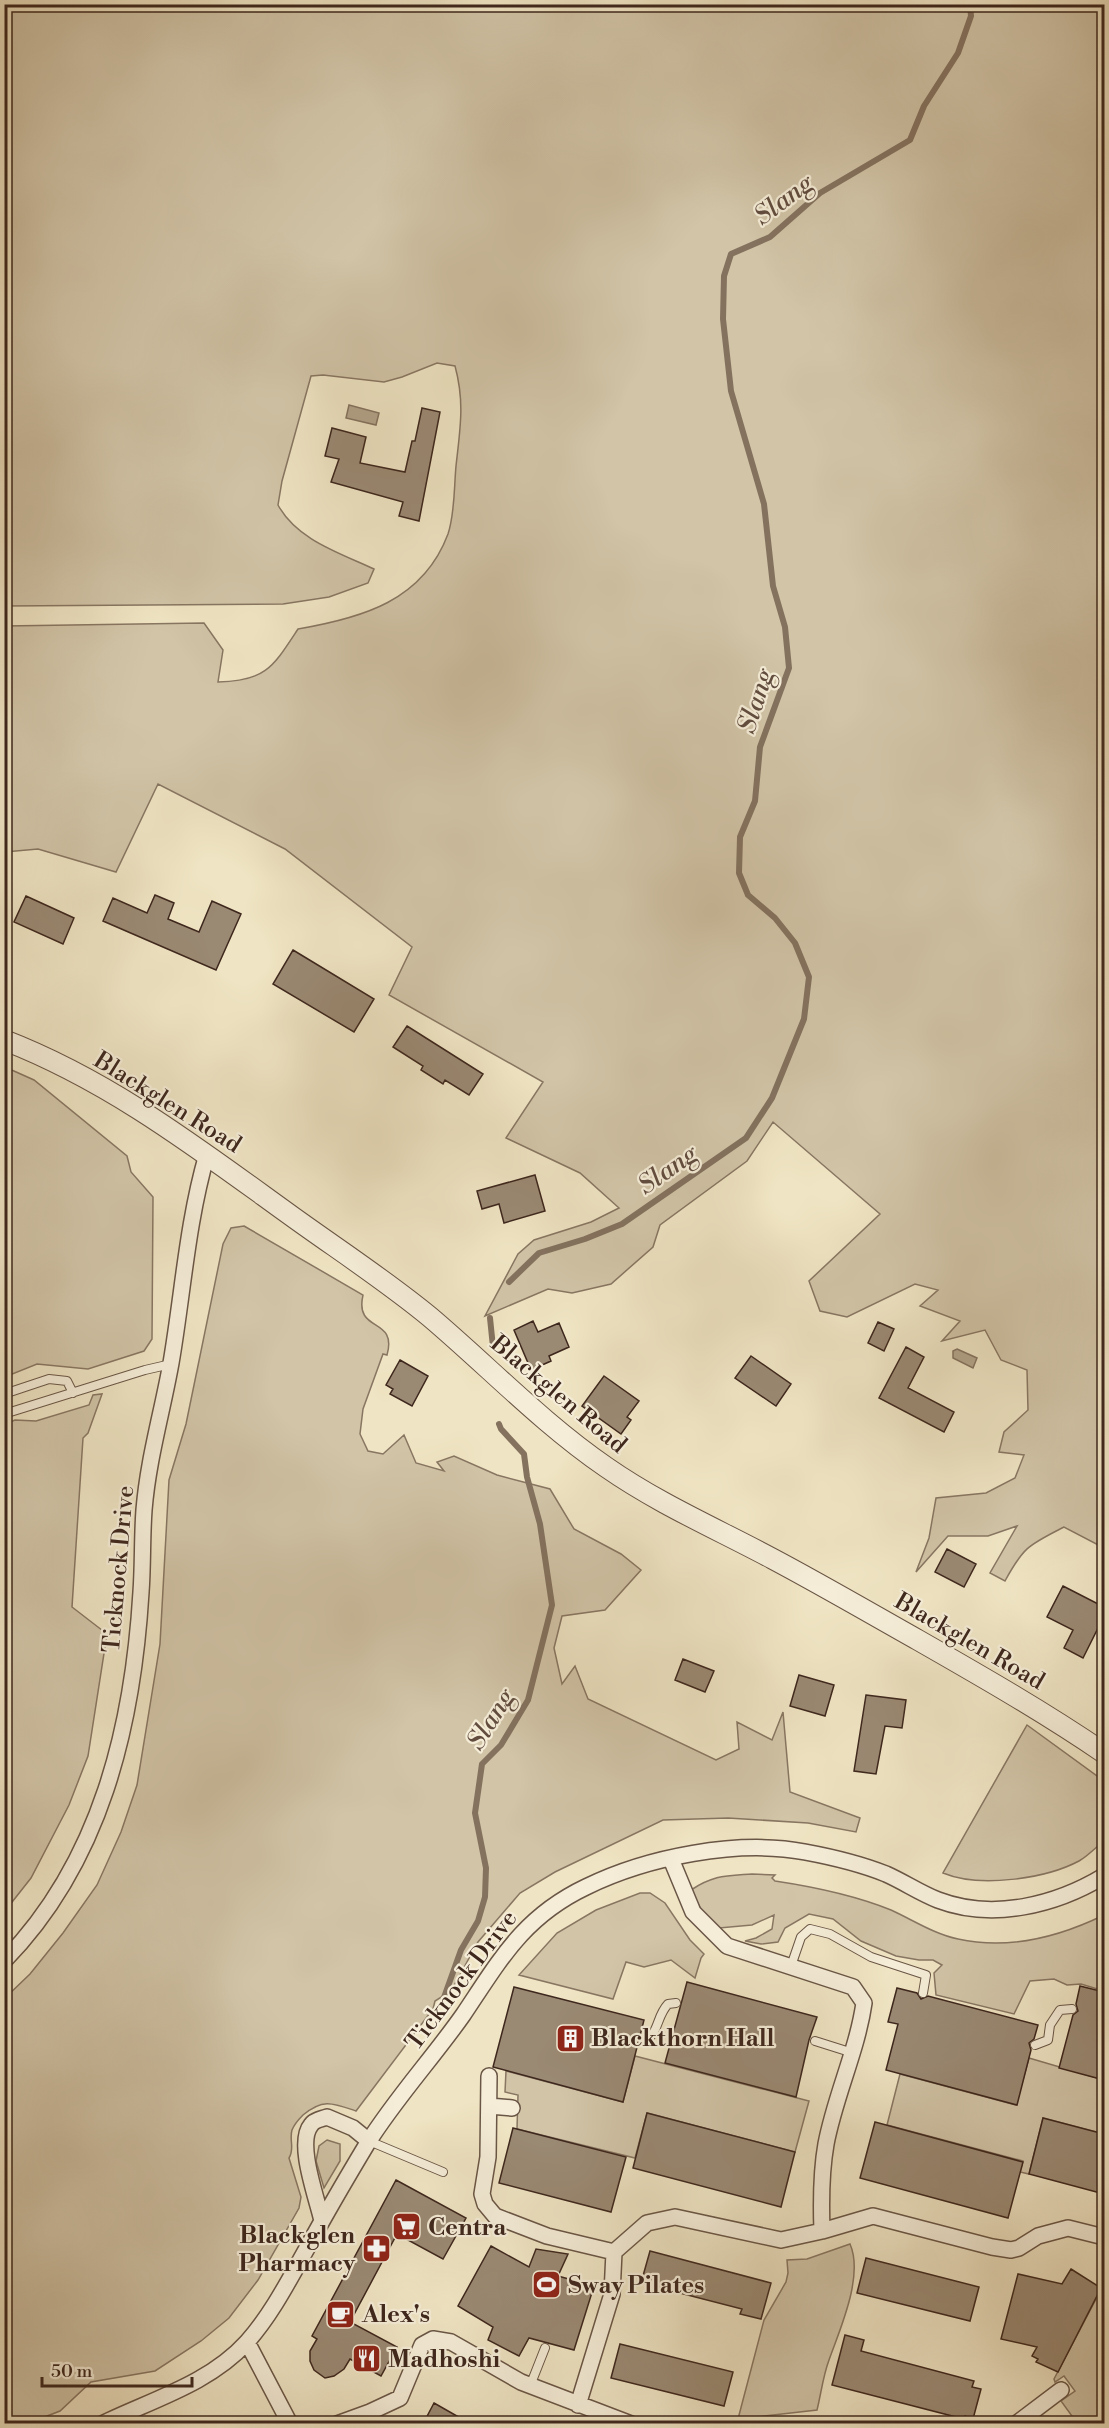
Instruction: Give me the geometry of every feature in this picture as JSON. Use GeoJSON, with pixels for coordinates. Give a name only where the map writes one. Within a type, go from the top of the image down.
{"type":"FeatureCollection","features":[{"type":"Feature","properties":{"kind":"street","name":"Blackglen Road"},"geometry":{"type":"LineString","coordinates":[[4,1040],[60,1065],[107,1090],[207,1154],[407,1299],[548,1424],[608,1469],[667,1505],[775,1560],[1000,1686],[1053,1718],[1104,1753]]}},
{"type":"Feature","properties":{"kind":"street","name":"Ticknock Drive"},"geometry":{"type":"LineString","coordinates":[[4,1961],[43,1915],[78,1860],[102,1805],[116,1761],[130,1693],[137,1634],[147,1480],[171,1364],[194,1206],[207,1154]]}},
{"type":"Feature","properties":{"kind":"street","name":"Ticknock Drive"},"geometry":{"type":"LineString","coordinates":[[107,2422],[192,2383],[232,2356],[247,2342],[281,2296],[369,2141],[462,2017],[496,1965],[527,1927],[552,1905],[586,1887],[626,1871],[671,1859],[758,1848],[802,1852],[885,1874],[939,1900],[966,1907],[1023,1907],[1042,1904],[1060,1898],[1104,1876]]}},
{"type":"Feature","properties":{"kind":"street"},"geometry":{"type":"LineString","coordinates":[[671,1859],[693,1912],[727,1946],[853,1987],[864,2003],[853,2053],[826,2145],[821,2209],[822,2231]]}},
{"type":"Feature","properties":{"kind":"street"},"geometry":{"type":"LineString","coordinates":[[489,2076],[488,2157],[482,2193],[485,2204],[495,2216],[547,2236],[614,2252]]}},
{"type":"Feature","properties":{"kind":"street"},"geometry":{"type":"LineString","coordinates":[[489,2106],[512,2108]]}},
{"type":"Feature","properties":{"kind":"street"},"geometry":{"type":"LineString","coordinates":[[322,2221],[306,2155],[304,2135],[312,2123],[327,2117],[353,2128],[369,2141]]}},
{"type":"Feature","properties":{"kind":"street"},"geometry":{"type":"LineString","coordinates":[[578,2405],[612,2294],[614,2252],[647,2223],[675,2217],[781,2240],[873,2216],[1011,2250],[1019,2248],[1038,2236],[1068,2228],[1104,2237]]}},
{"type":"Feature","properties":{"kind":"street"},"geometry":{"type":"LineString","coordinates":[[337,2424],[400,2398],[422,2345],[433,2338],[451,2342],[530,2386],[631,2424]]}},
{"type":"Feature","properties":{"kind":"street"},"geometry":{"type":"LineString","coordinates":[[247,2342],[290,2424]]}},
{"type":"Feature","properties":{"kind":"street"},"geometry":{"type":"LineString","coordinates":[[1016,2424],[1061,2390]]}},
{"type":"Feature","properties":{"kind":"lane"},"geometry":{"type":"LineString","coordinates":[[4,1414],[171,1364]]}},
{"type":"Feature","properties":{"kind":"lane"},"geometry":{"type":"LineString","coordinates":[[4,1394],[49,1379],[67,1381],[73,1393]]}},
{"type":"Feature","properties":{"kind":"lane"},"geometry":{"type":"LineString","coordinates":[[791,1965],[801,1937],[810,1929],[830,1934],[871,1957],[926,1975],[923,1993]]}},
{"type":"Feature","properties":{"kind":"lane"},"geometry":{"type":"LineString","coordinates":[[644,2043],[653,2037],[662,2011],[668,2004],[676,2003]]}},
{"type":"Feature","properties":{"kind":"lane"},"geometry":{"type":"LineString","coordinates":[[1035,2045],[1048,2040],[1050,2025],[1060,2010],[1072,2009]]}},
{"type":"Feature","properties":{"kind":"lane"},"geometry":{"type":"LineString","coordinates":[[815,2041],[853,2053]]}},
{"type":"Feature","properties":{"kind":"lane"},"geometry":{"type":"LineString","coordinates":[[369,2141],[443,2172]]}},
{"type":"Feature","properties":{"kind":"lane"},"geometry":{"type":"LineString","coordinates":[[530,2386],[544,2348]]}},
{"type":"Feature","properties":{"kind":"shaded area"},"geometry":{"type":"Polygon","coordinates":[[[5,4],[1104,5],[1104,1548],[1064,1527],[1028,1548],[1017,1560],[1005,1581],[990,1573],[1017,1526],[988,1536],[948,1536],[916,1572],[929,1538],[936,1498],[986,1493],[1015,1478],[1024,1455],[999,1452],[1004,1432],[1028,1410],[1027,1370],[1001,1360],[985,1330],[942,1341],[960,1321],[920,1306],[938,1290],[915,1284],[847,1317],[820,1311],[809,1281],[880,1214],[773,1122],[747,1161],[660,1225],[653,1247],[611,1284],[572,1293],[548,1289],[485,1316],[518,1254],[534,1240],[591,1222],[619,1208],[580,1173],[506,1138],[543,1082],[389,995],[412,947],[285,849],[158,784],[116,872],[38,849],[5,852],[5,626],[204,623],[223,650],[218,682],[247,679],[258,675],[282,653],[298,629],[322,625],[367,612],[406,591],[423,576],[437,557],[448,534],[452,517],[461,404],[455,366],[437,363],[384,382],[323,375],[311,376],[282,481],[278,505],[296,528],[320,544],[374,569],[368,583],[329,597],[283,604],[5,606],[5,4]]]}},
{"type":"Feature","properties":{"kind":"shaded area"},"geometry":{"type":"Polygon","coordinates":[[[349,405],[379,413],[376,425],[346,418],[349,405]]]}},
{"type":"Feature","properties":{"kind":"shaded area"},"geometry":{"type":"Polygon","coordinates":[[[5,1067],[34,1080],[127,1156],[131,1172],[153,1197],[152,1339],[144,1351],[88,1369],[37,1364],[5,1377],[5,1067]]]}},
{"type":"Feature","properties":{"kind":"shaded area"},"geometry":{"type":"Polygon","coordinates":[[[244,1226],[363,1295],[364,1315],[387,1335],[389,1343],[387,1355],[383,1354],[363,1409],[360,1434],[368,1451],[383,1454],[404,1435],[416,1463],[444,1471],[437,1462],[454,1456],[497,1475],[550,1489],[574,1529],[621,1554],[641,1570],[605,1610],[562,1616],[554,1648],[562,1684],[575,1666],[588,1699],[716,1760],[739,1749],[737,1722],[772,1740],[783,1712],[790,1792],[860,1818],[856,1832],[808,1823],[728,1818],[663,1820],[555,1872],[520,1893],[478,1942],[451,1991],[435,2001],[433,2009],[356,2111],[334,2104],[322,2104],[303,2115],[295,2124],[291,2134],[292,2151],[289,2158],[301,2197],[299,2208],[258,2280],[229,2318],[201,2341],[155,2371],[91,2382],[60,2411],[29,2423],[5,2423],[5,1998],[30,1974],[97,1885],[121,1832],[137,1785],[160,1644],[169,1480],[186,1424],[223,1244],[231,1228],[244,1226]]]}},
{"type":"Feature","properties":{"kind":"shaded area"},"geometry":{"type":"Polygon","coordinates":[[[957,1349],[977,1358],[973,1368],[953,1358],[953,1351],[957,1349]]]}},
{"type":"Feature","properties":{"kind":"shaded area"},"geometry":{"type":"Polygon","coordinates":[[[102,1394],[88,1433],[83,1438],[72,1607],[107,1634],[88,1756],[69,1805],[31,1878],[5,1911],[5,1424],[15,1420],[36,1421],[89,1405],[93,1395],[102,1394]]]}},
{"type":"Feature","properties":{"kind":"shaded area"},"geometry":{"type":"Polygon","coordinates":[[[1027,1725],[1104,1781],[1104,1841],[1079,1861],[1031,1877],[993,1881],[958,1878],[943,1873],[1027,1725]]]}},
{"type":"Feature","properties":{"kind":"shaded area"},"geometry":{"type":"Polygon","coordinates":[[[752,1874],[775,1875],[772,1878],[775,1881],[863,1900],[891,1910],[940,1934],[977,1942],[996,1943],[1033,1939],[1069,1930],[1104,1915],[1104,1991],[1081,1984],[1067,1985],[1054,1979],[1030,1981],[1014,2014],[936,1995],[934,1973],[942,1965],[933,1960],[896,1956],[861,1941],[833,1919],[809,1914],[785,1928],[778,1942],[761,1944],[745,1941],[772,1929],[774,1915],[752,1925],[719,1928],[704,1915],[691,1890],[713,1879],[752,1874]]]}},
{"type":"Feature","properties":{"kind":"shaded area"},"geometry":{"type":"Polygon","coordinates":[[[640,1893],[650,1893],[665,1903],[690,1940],[704,1954],[695,1978],[671,1960],[644,1967],[626,1962],[613,1999],[519,1975],[557,1933],[596,1910],[640,1893]]]}},
{"type":"Feature","properties":{"kind":"shaded area"},"geometry":{"type":"Polygon","coordinates":[[[635,2056],[809,2101],[795,2152],[647,2113],[635,2158],[517,2129],[518,2095],[505,2092],[506,2071],[623,2102],[635,2056]]]}},
{"type":"Feature","properties":{"kind":"shaded area"},"geometry":{"type":"Polygon","coordinates":[[[1029,2058],[1104,2080],[1104,2134],[1043,2118],[1029,2174],[1020,2172],[1023,2161],[887,2125],[900,2074],[1016,2105],[1029,2058]]]}},
{"type":"Feature","properties":{"kind":"shaded area"},"geometry":{"type":"Polygon","coordinates":[[[327,2140],[340,2144],[340,2161],[324,2188],[316,2161],[319,2146],[327,2140]]]}},
{"type":"Feature","properties":{"kind":"shaded area"},"geometry":{"type":"Polygon","coordinates":[[[850,2244],[854,2257],[852,2287],[827,2366],[817,2410],[738,2419],[764,2320],[786,2282],[787,2260],[807,2259],[850,2244]]]}},
{"type":"Feature","properties":{"kind":"shaded area"},"geometry":{"type":"Polygon","coordinates":[[[1104,2284],[1104,2423],[1077,2423],[1061,2401],[1075,2391],[1064,2376],[1055,2382],[1054,2379],[1104,2284]]]}},
{"type":"Feature","properties":{"kind":"building"},"geometry":{"type":"Polygon","coordinates":[[[422,408],[440,412],[419,521],[399,516],[403,502],[331,482],[339,459],[325,456],[332,428],[366,437],[360,463],[405,472],[422,408]]]}},
{"type":"Feature","properties":{"kind":"building"},"geometry":{"type":"Polygon","coordinates":[[[155,895],[174,903],[168,919],[199,932],[212,901],[241,914],[216,970],[103,921],[113,898],[147,913],[155,895]]]}},
{"type":"Feature","properties":{"kind":"building"},"geometry":{"type":"Polygon","coordinates":[[[26,896],[74,918],[63,944],[14,922],[26,896]]]}},
{"type":"Feature","properties":{"kind":"building"},"geometry":{"type":"Polygon","coordinates":[[[293,950],[374,999],[354,1032],[273,984],[293,950]]]}},
{"type":"Feature","properties":{"kind":"building"},"geometry":{"type":"Polygon","coordinates":[[[407,1026],[483,1074],[469,1095],[445,1080],[443,1084],[421,1070],[423,1066],[393,1047],[407,1026]]]}},
{"type":"Feature","properties":{"kind":"building"},"geometry":{"type":"Polygon","coordinates":[[[535,1175],[545,1211],[504,1223],[499,1204],[482,1209],[477,1191],[535,1175]]]}},
{"type":"Feature","properties":{"kind":"building"},"geometry":{"type":"Polygon","coordinates":[[[533,1321],[538,1332],[559,1323],[569,1347],[549,1356],[551,1361],[531,1370],[514,1330],[533,1321]]]}},
{"type":"Feature","properties":{"kind":"building"},"geometry":{"type":"Polygon","coordinates":[[[878,1322],[894,1329],[884,1351],[868,1343],[878,1322]]]}},
{"type":"Feature","properties":{"kind":"building"},"geometry":{"type":"Polygon","coordinates":[[[906,1347],[924,1357],[908,1388],[954,1412],[944,1432],[879,1398],[906,1347]]]}},
{"type":"Feature","properties":{"kind":"building"},"geometry":{"type":"Polygon","coordinates":[[[751,1356],[791,1384],[776,1406],[735,1378],[751,1356]]]}},
{"type":"Feature","properties":{"kind":"building"},"geometry":{"type":"Polygon","coordinates":[[[400,1360],[428,1376],[412,1406],[390,1394],[393,1389],[386,1385],[400,1360]]]}},
{"type":"Feature","properties":{"kind":"building"},"geometry":{"type":"Polygon","coordinates":[[[604,1376],[639,1401],[627,1417],[631,1420],[621,1434],[582,1406],[604,1376]]]}},
{"type":"Feature","properties":{"kind":"building"},"geometry":{"type":"Polygon","coordinates":[[[947,1549],[976,1564],[964,1587],[935,1572],[947,1549]]]}},
{"type":"Feature","properties":{"kind":"building"},"geometry":{"type":"Polygon","coordinates":[[[1063,1586],[1104,1607],[1104,1616],[1083,1658],[1064,1648],[1073,1630],[1047,1617],[1063,1586]]]}},
{"type":"Feature","properties":{"kind":"building"},"geometry":{"type":"Polygon","coordinates":[[[683,1659],[714,1671],[705,1692],[675,1680],[683,1659]]]}},
{"type":"Feature","properties":{"kind":"building"},"geometry":{"type":"Polygon","coordinates":[[[799,1675],[834,1685],[825,1716],[790,1706],[799,1675]]]}},
{"type":"Feature","properties":{"kind":"building"},"geometry":{"type":"Polygon","coordinates":[[[866,1695],[906,1700],[902,1728],[885,1726],[876,1774],[854,1771],[866,1695]]]}},
{"type":"Feature","properties":{"kind":"building"},"geometry":{"type":"Polygon","coordinates":[[[687,1982],[817,2017],[809,2040],[796,2097],[665,2063],[687,1982]]]}},
{"type":"Feature","properties":{"kind":"building"},"geometry":{"type":"Polygon","coordinates":[[[1080,1986],[1104,1992],[1104,2080],[1059,2068],[1073,2015],[1078,2011],[1076,2004],[1080,1986]]]}},
{"type":"Feature","properties":{"kind":"building","name":"Blackthorn Hall"},"geometry":{"type":"Polygon","coordinates":[[[514,1987],[644,2020],[623,2102],[493,2067],[514,1987]]]}},
{"type":"Feature","properties":{"kind":"building"},"geometry":{"type":"Polygon","coordinates":[[[897,1988],[917,1993],[921,1999],[928,1996],[1038,2025],[1034,2039],[1029,2043],[1031,2050],[1017,2105],[886,2070],[898,2024],[888,2022],[897,1988]]]}},
{"type":"Feature","properties":{"kind":"building"},"geometry":{"type":"Polygon","coordinates":[[[647,2113],[795,2152],[781,2207],[633,2168],[647,2113]]]}},
{"type":"Feature","properties":{"kind":"building"},"geometry":{"type":"Polygon","coordinates":[[[1043,2118],[1104,2134],[1104,2194],[1029,2174],[1043,2118]]]}},
{"type":"Feature","properties":{"kind":"building"},"geometry":{"type":"Polygon","coordinates":[[[875,2122],[1023,2162],[1008,2218],[860,2178],[875,2122]]]}},
{"type":"Feature","properties":{"kind":"building"},"geometry":{"type":"Polygon","coordinates":[[[513,2128],[626,2157],[611,2212],[499,2183],[513,2128]]]}},
{"type":"Feature","properties":{"kind":"building"},"geometry":{"type":"Polygon","coordinates":[[[396,2180],[466,2218],[443,2259],[397,2234],[350,2322],[397,2347],[381,2376],[350,2359],[344,2369],[334,2376],[325,2378],[314,2370],[310,2361],[310,2351],[317,2339],[312,2336],[396,2180]]]}},
{"type":"Feature","properties":{"kind":"building"},"geometry":{"type":"Polygon","coordinates":[[[491,2246],[529,2267],[536,2249],[568,2254],[558,2276],[594,2286],[574,2350],[529,2338],[519,2356],[488,2340],[493,2327],[458,2306],[491,2246]]]}},
{"type":"Feature","properties":{"kind":"building"},"geometry":{"type":"Polygon","coordinates":[[[650,2251],[771,2283],[761,2319],[740,2314],[742,2309],[641,2283],[650,2251]]]}},
{"type":"Feature","properties":{"kind":"building"},"geometry":{"type":"Polygon","coordinates":[[[866,2258],[979,2287],[970,2321],[857,2293],[866,2258]]]}},
{"type":"Feature","properties":{"kind":"building"},"geometry":{"type":"Polygon","coordinates":[[[1071,2269],[1101,2288],[1058,2372],[1036,2362],[1038,2359],[1032,2356],[1037,2347],[1001,2339],[1018,2274],[1062,2284],[1071,2269]]]}},
{"type":"Feature","properties":{"kind":"building"},"geometry":{"type":"Polygon","coordinates":[[[845,2335],[864,2340],[861,2351],[974,2381],[972,2387],[981,2389],[973,2419],[965,2416],[964,2419],[832,2385],[845,2335]]]}},
{"type":"Feature","properties":{"kind":"building"},"geometry":{"type":"Polygon","coordinates":[[[620,2344],[733,2372],[724,2406],[611,2378],[620,2344]]]}},
{"type":"Feature","properties":{"kind":"building"},"geometry":{"type":"Polygon","coordinates":[[[434,2403],[471,2424],[423,2424],[434,2403]]]}},
{"type":"Feature","properties":{"kind":"waterway","name":"Slang"},"geometry":{"type":"LineString","coordinates":[[509,1282],[539,1253],[585,1239],[622,1224],[746,1138],[772,1098],[804,1019],[809,977],[795,943],[775,918],[748,895],[739,873],[740,837],[755,801],[760,747],[789,668],[785,627],[773,586],[764,504],[731,391],[723,319],[724,276],[731,254],[770,237],[820,193],[910,140],[924,106],[958,53],[971,16],[970,4]]}},
{"type":"Feature","properties":{"kind":"waterway","name":"Slang"},"geometry":{"type":"LineString","coordinates":[[490,1318],[493,1347]]}},
{"type":"Feature","properties":{"kind":"waterway","name":"Slang"},"geometry":{"type":"LineString","coordinates":[[442,2003],[461,1950],[478,1921],[485,1897],[486,1868],[475,1813],[482,1764],[501,1745],[528,1700],[552,1605],[540,1524],[527,1477],[524,1454],[499,1424]]}},
{"type":"Feature","properties":{"kind":"place","name":"Blackthorn Hall"},"geometry":{"type":"Point","coordinates":[570,2038]}},
{"type":"Feature","properties":{"kind":"place","name":"Centra"},"geometry":{"type":"Point","coordinates":[407,2227]}},
{"type":"Feature","properties":{"kind":"place","name":"Blackglen Pharmacy"},"geometry":{"type":"Point","coordinates":[376,2249]}},
{"type":"Feature","properties":{"kind":"place","name":"Sway Pilates"},"geometry":{"type":"Point","coordinates":[547,2285]}},
{"type":"Feature","properties":{"kind":"place","name":"Alex's"},"geometry":{"type":"Point","coordinates":[341,2314]}},
{"type":"Feature","properties":{"kind":"place","name":"Madhoshi"},"geometry":{"type":"Point","coordinates":[367,2359]}}]}
